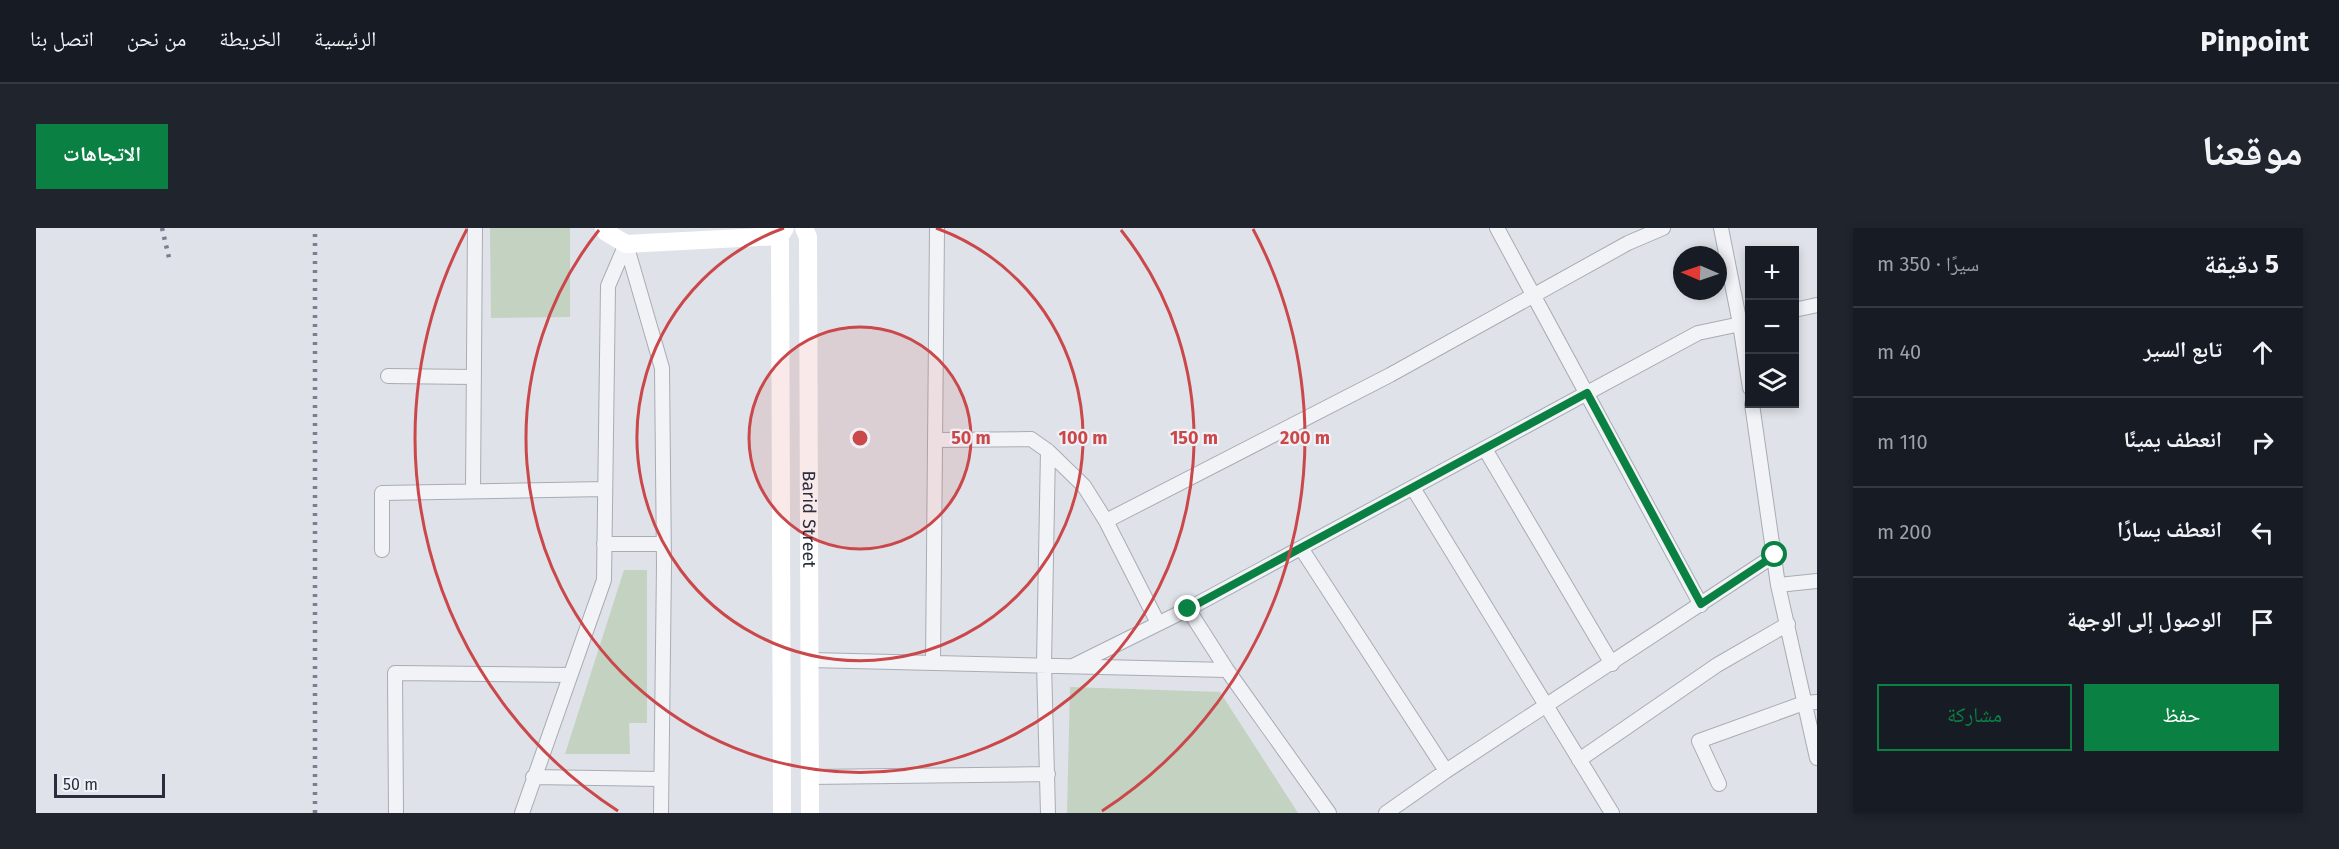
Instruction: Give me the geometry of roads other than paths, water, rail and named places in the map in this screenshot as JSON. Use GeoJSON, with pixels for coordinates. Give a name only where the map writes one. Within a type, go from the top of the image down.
{"type":"FeatureCollection","features":[{"type":"Feature","properties":{"kind":"main road"},"geometry":{"type":"LineString","coordinates":[[604,228],[606,232],[626,244],[782,232]]}},
{"type":"Feature","properties":{"kind":"main road","name":"Barid Street"},"geometry":{"type":"LineString","coordinates":[[804,228],[808,237],[810,813]]}},
{"type":"Feature","properties":{"kind":"main road","name":"Barid Street"},"geometry":{"type":"LineString","coordinates":[[782,232],[782,813]]}},
{"type":"Feature","properties":{"kind":"street"},"geometry":{"type":"LineString","coordinates":[[473,491],[475,228]]}},
{"type":"Feature","properties":{"kind":"street"},"geometry":{"type":"LineString","coordinates":[[933,663],[937,440],[937,228]]}},
{"type":"Feature","properties":{"kind":"street"},"geometry":{"type":"LineString","coordinates":[[1497,228],[1701,604]]}},
{"type":"Feature","properties":{"kind":"street"},"geometry":{"type":"LineString","coordinates":[[1106,521],[1390,375],[1628,243],[1663,228]]}},
{"type":"Feature","properties":{"kind":"street"},"geometry":{"type":"LineString","coordinates":[[1073,666],[1188,609],[1698,333],[1745,323],[1721,228]]}},
{"type":"Feature","properties":{"kind":"street"},"geometry":{"type":"LineString","coordinates":[[522,813],[604,580],[608,286],[626,244]]}},
{"type":"Feature","properties":{"kind":"street"},"geometry":{"type":"LineString","coordinates":[[626,244],[662,368],[661,813]]}},
{"type":"Feature","properties":{"kind":"street"},"geometry":{"type":"LineString","coordinates":[[1799,309],[1817,305]]}},
{"type":"Feature","properties":{"kind":"street"},"geometry":{"type":"LineString","coordinates":[[388,376],[474,377]]}},
{"type":"Feature","properties":{"kind":"street"},"geometry":{"type":"LineString","coordinates":[[1753,408],[1778,585],[1810,702],[1817,758]]}},
{"type":"Feature","properties":{"kind":"street"},"geometry":{"type":"LineString","coordinates":[[937,440],[1030,440],[1048,451],[1084,486],[1106,521],[1158,623]]}},
{"type":"Feature","properties":{"kind":"street"},"geometry":{"type":"LineString","coordinates":[[1485,449],[1612,664]]}},
{"type":"Feature","properties":{"kind":"street"},"geometry":{"type":"LineString","coordinates":[[1048,451],[1044,664],[1048,813]]}},
{"type":"Feature","properties":{"kind":"street"},"geometry":{"type":"LineString","coordinates":[[1413,488],[1546,705],[1608,812]]}},
{"type":"Feature","properties":{"kind":"street"},"geometry":{"type":"LineString","coordinates":[[382,550],[382,493],[605,489]]}},
{"type":"Feature","properties":{"kind":"street"},"geometry":{"type":"LineString","coordinates":[[604,544],[663,544]]}},
{"type":"Feature","properties":{"kind":"street"},"geometry":{"type":"LineString","coordinates":[[1300,548],[1446,771]]}},
{"type":"Feature","properties":{"kind":"street"},"geometry":{"type":"LineString","coordinates":[[1386,813],[1446,771],[1775,555]]}},
{"type":"Feature","properties":{"kind":"street"},"geometry":{"type":"LineString","coordinates":[[1778,585],[1817,581]]}},
{"type":"Feature","properties":{"kind":"street"},"geometry":{"type":"LineString","coordinates":[[1188,609],[1227,670],[1329,813]]}},
{"type":"Feature","properties":{"kind":"street"},"geometry":{"type":"LineString","coordinates":[[1579,760],[1717,665],[1788,624]]}},
{"type":"Feature","properties":{"kind":"street"},"geometry":{"type":"LineString","coordinates":[[810,660],[1227,670]]}},
{"type":"Feature","properties":{"kind":"street"},"geometry":{"type":"LineString","coordinates":[[396,813],[395,674],[570,675]]}},
{"type":"Feature","properties":{"kind":"street"},"geometry":{"type":"LineString","coordinates":[[1719,784],[1699,741],[1810,702]]}},
{"type":"Feature","properties":{"kind":"street"},"geometry":{"type":"LineString","coordinates":[[810,777],[1048,774]]}},
{"type":"Feature","properties":{"kind":"street"},"geometry":{"type":"LineString","coordinates":[[533,777],[660,779]]}},
{"type":"Feature","properties":{"kind":"railway"},"geometry":{"type":"LineString","coordinates":[[162,228],[170,262]]}},
{"type":"Feature","properties":{"kind":"railway"},"geometry":{"type":"LineString","coordinates":[[315,228],[315,813]]}}]}
